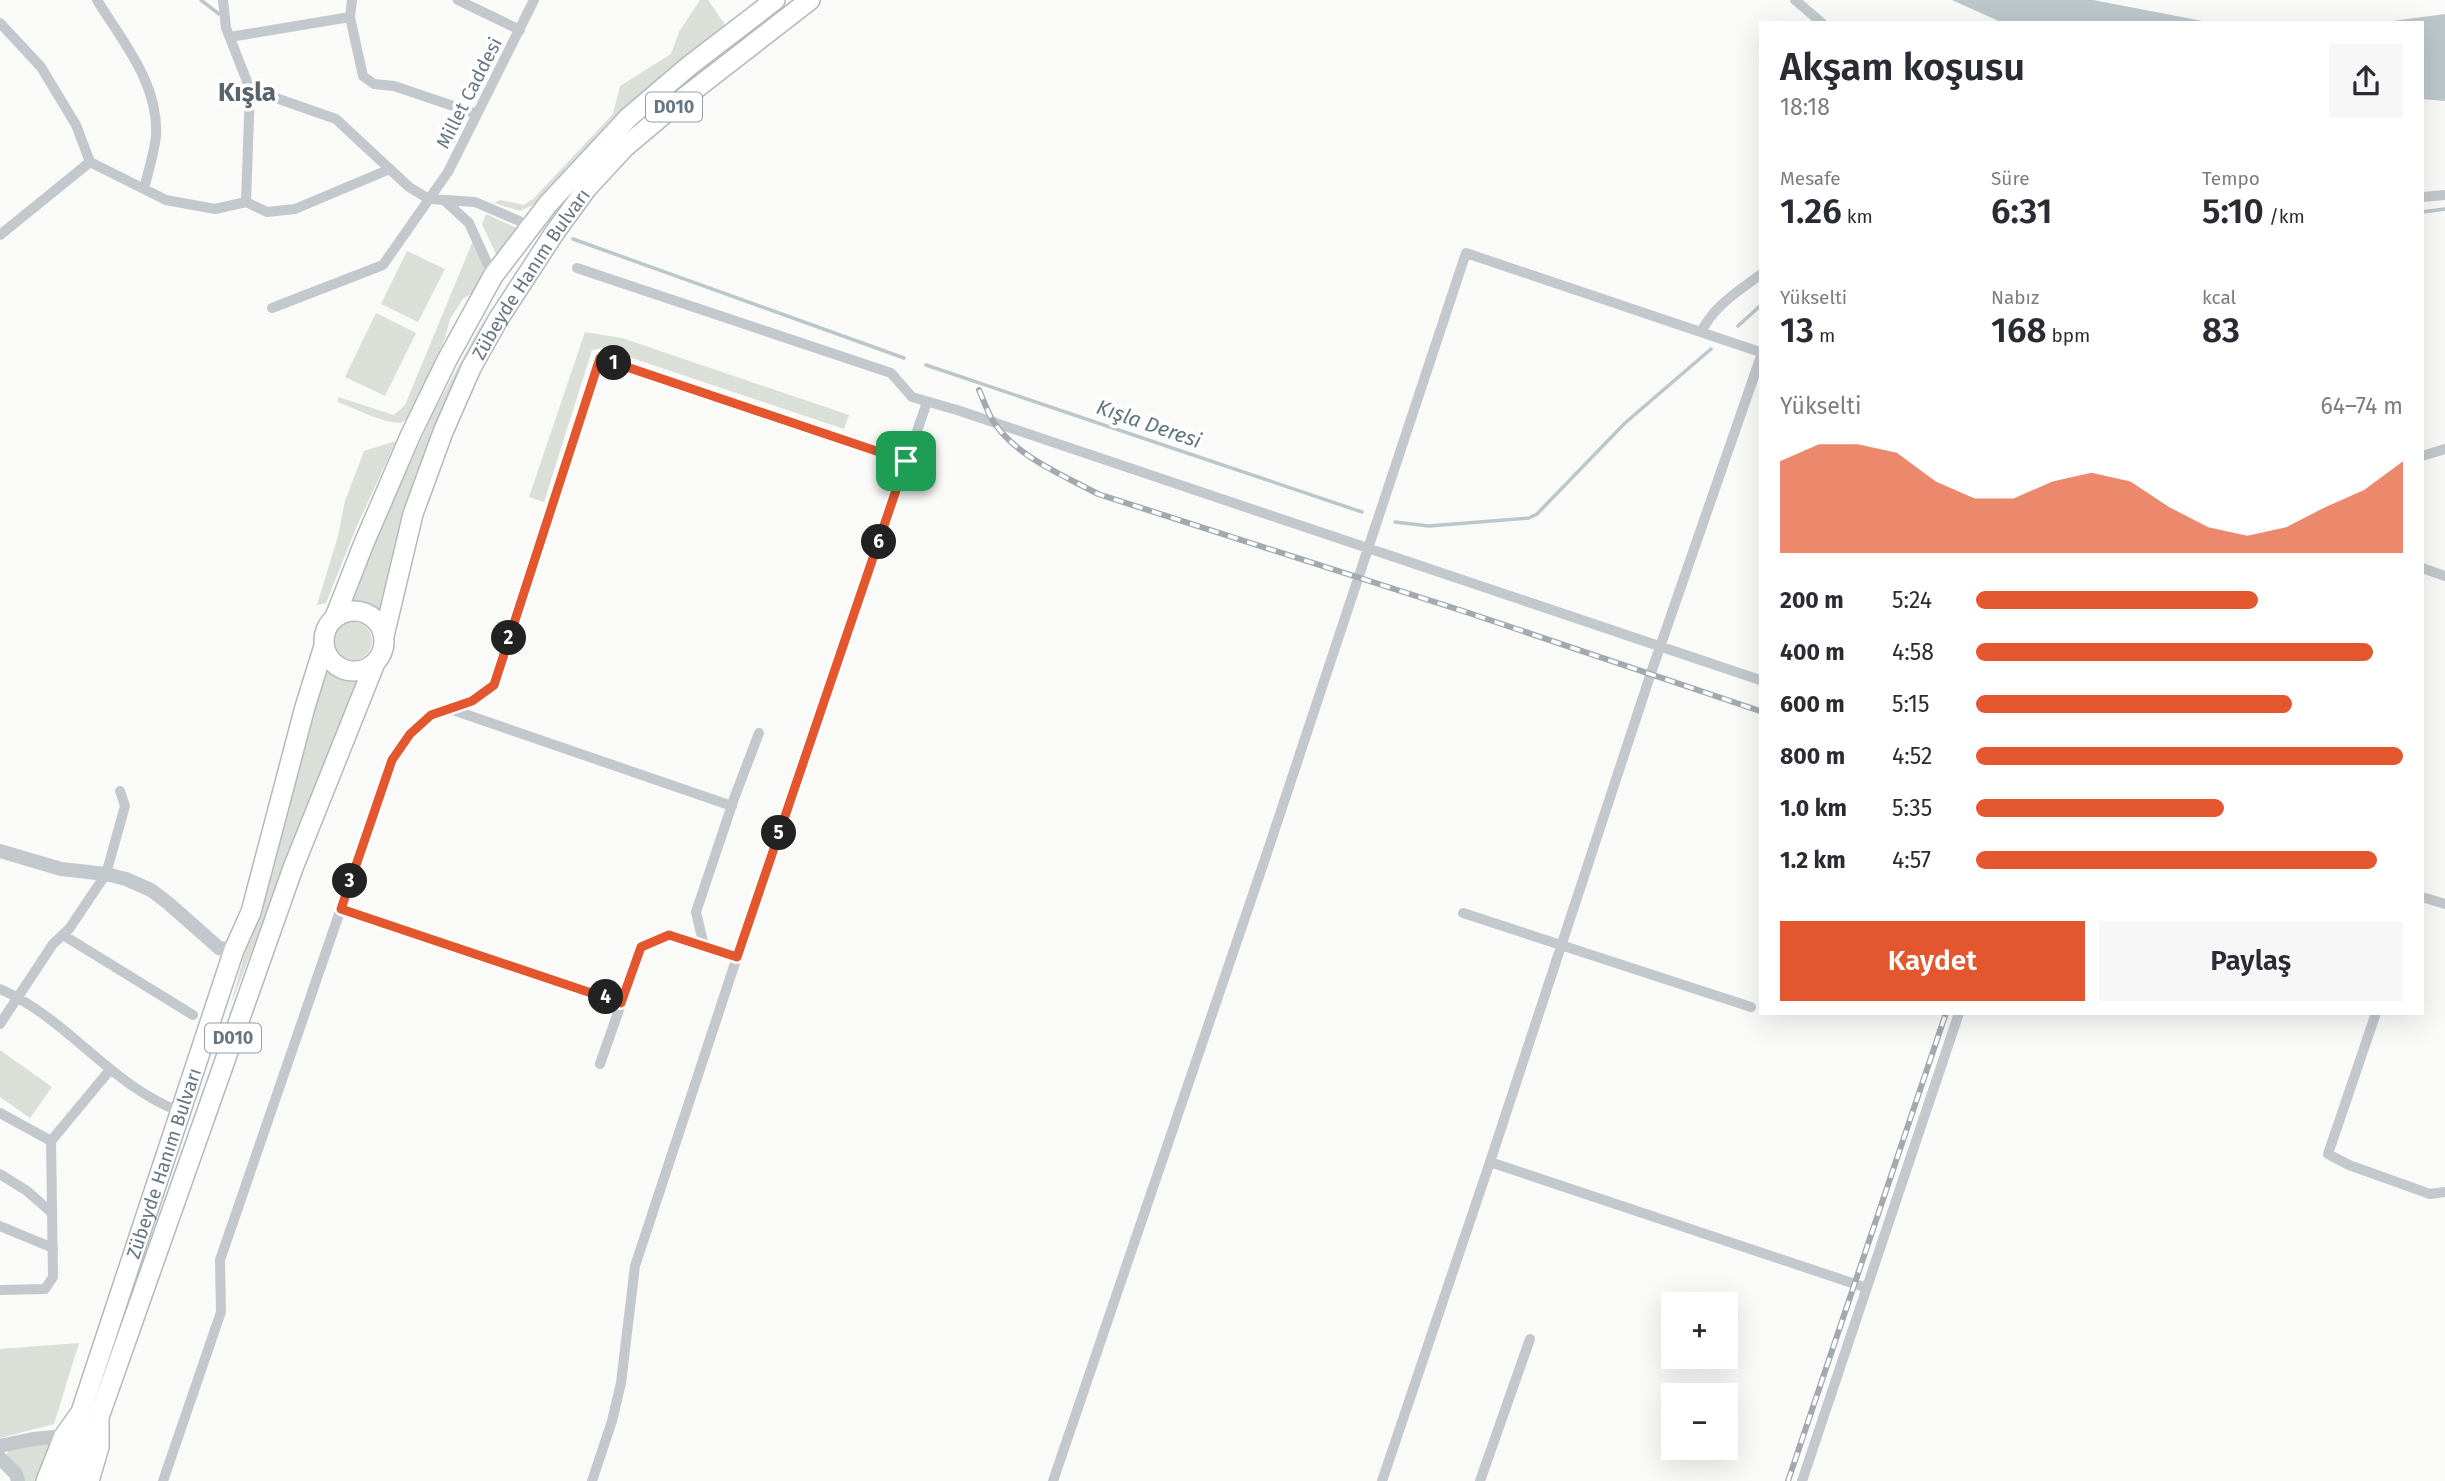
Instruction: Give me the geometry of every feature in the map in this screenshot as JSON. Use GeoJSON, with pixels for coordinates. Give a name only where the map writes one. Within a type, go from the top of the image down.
{"type":"FeatureCollection","features":[{"type":"Feature","properties":{"kind":"highway","name":"Zübeyde Hanım Bulvarı"},"geometry":{"type":"LineString","coordinates":[[90,1414],[181,1112],[234,950],[251,912],[304,707],[324,646],[325,630],[335,617],[411,434],[447,360],[493,276],[548,204],[629,117],[689,66],[775,0]]}},
{"type":"Feature","properties":{"kind":"highway","name":"Zübeyde Hanım Bulvarı"},"geometry":{"type":"LineString","coordinates":[[90,1414],[293,868],[374,663],[381,656],[413,514],[443,432],[471,368],[499,318],[587,188],[625,147],[676,104],[810,0]]}},
{"type":"Feature","properties":{"kind":"highway"},"geometry":{"type":"LineString","coordinates":[[335,617],[355,611],[365,613],[380,626],[384,636]]}},
{"type":"Feature","properties":{"kind":"highway"},"geometry":{"type":"LineString","coordinates":[[324,646],[332,663],[349,671],[358,671],[374,663]]}},
{"type":"Feature","properties":{"kind":"highway","name":"D010"},"geometry":{"type":"LineString","coordinates":[[47,1481],[64,1436],[90,1414],[99,1447],[89,1481]]}},
{"type":"Feature","properties":{"kind":"main road","name":"Zübeyde Hanım Bulvarı"},"geometry":{"type":"LineString","coordinates":[[62,1481],[90,1414]]}},
{"type":"Feature","properties":{"kind":"main road","name":"D010"},"geometry":{"type":"LineString","coordinates":[[76,1481],[90,1414]]}},
{"type":"Feature","properties":{"kind":"street"},"geometry":{"type":"LineString","coordinates":[[97,0],[144,75],[154,110],[156,137],[144,189]]}},
{"type":"Feature","properties":{"kind":"street"},"geometry":{"type":"LineString","coordinates":[[223,0],[226,28],[250,89],[246,202]]}},
{"type":"Feature","properties":{"kind":"street"},"geometry":{"type":"LineString","coordinates":[[352,0],[350,18],[363,76],[374,83],[394,86],[477,114]]}},
{"type":"Feature","properties":{"kind":"street"},"geometry":{"type":"LineString","coordinates":[[458,0],[520,30]]}},
{"type":"Feature","properties":{"kind":"street","name":"Millet Caddesi"},"geometry":{"type":"LineString","coordinates":[[272,308],[383,265],[448,172],[534,0]]}},
{"type":"Feature","properties":{"kind":"street"},"geometry":{"type":"LineString","coordinates":[[1796,0],[1820,21]]}},
{"type":"Feature","properties":{"kind":"street"},"geometry":{"type":"LineString","coordinates":[[230,37],[350,18]]}},
{"type":"Feature","properties":{"kind":"street"},"geometry":{"type":"LineString","coordinates":[[0,23],[41,67],[76,125],[90,162],[166,200],[215,209],[246,202],[267,212],[295,209],[390,169]]}},
{"type":"Feature","properties":{"kind":"street"},"geometry":{"type":"LineString","coordinates":[[250,89],[336,119],[409,187],[429,199],[475,202],[531,226]]}},
{"type":"Feature","properties":{"kind":"street"},"geometry":{"type":"LineString","coordinates":[[0,235],[90,162]]}},
{"type":"Feature","properties":{"kind":"street"},"geometry":{"type":"LineString","coordinates":[[2424,197],[2445,195]]}},
{"type":"Feature","properties":{"kind":"street"},"geometry":{"type":"LineString","coordinates":[[445,201],[469,223],[493,276]]}},
{"type":"Feature","properties":{"kind":"street"},"geometry":{"type":"LineString","coordinates":[[1053,1481],[1466,253],[1759,352]]}},
{"type":"Feature","properties":{"kind":"street"},"geometry":{"type":"LineString","coordinates":[[577,268],[891,373],[912,397],[1759,680]]}},
{"type":"Feature","properties":{"kind":"street"},"geometry":{"type":"LineString","coordinates":[[1701,332],[1722,304],[1759,276]]}},
{"type":"Feature","properties":{"kind":"street"},"geometry":{"type":"LineString","coordinates":[[163,1481],[221,1312],[220,1260],[392,760],[410,734],[431,715],[472,701],[494,685],[600,358],[906,461]]}},
{"type":"Feature","properties":{"kind":"street"},"geometry":{"type":"LineString","coordinates":[[1382,1481],[1661,646],[1759,362]]}},
{"type":"Feature","properties":{"kind":"street"},"geometry":{"type":"LineString","coordinates":[[592,1481],[612,1421],[621,1383],[635,1266],[737,957],[927,402]]}},
{"type":"Feature","properties":{"kind":"street"},"geometry":{"type":"LineString","coordinates":[[2424,455],[2445,449]]}},
{"type":"Feature","properties":{"kind":"street"},"geometry":{"type":"LineString","coordinates":[[2424,569],[2445,576]]}},
{"type":"Feature","properties":{"kind":"street"},"geometry":{"type":"LineString","coordinates":[[450,709],[732,806]]}},
{"type":"Feature","properties":{"kind":"street"},"geometry":{"type":"LineString","coordinates":[[704,946],[696,912],[759,733]]}},
{"type":"Feature","properties":{"kind":"street"},"geometry":{"type":"LineString","coordinates":[[0,1024],[53,944],[63,935],[106,874],[125,806],[120,791]]}},
{"type":"Feature","properties":{"kind":"street"},"geometry":{"type":"LineString","coordinates":[[0,851],[61,869],[106,874],[151,890],[219,948],[234,950]]}},
{"type":"Feature","properties":{"kind":"street"},"geometry":{"type":"LineString","coordinates":[[2427,898],[2445,902]]}},
{"type":"Feature","properties":{"kind":"street"},"geometry":{"type":"LineString","coordinates":[[341,909],[621,1003]]}},
{"type":"Feature","properties":{"kind":"street"},"geometry":{"type":"LineString","coordinates":[[1463,913],[1751,1007]]}},
{"type":"Feature","properties":{"kind":"street"},"geometry":{"type":"LineString","coordinates":[[63,935],[193,1015]]}},
{"type":"Feature","properties":{"kind":"street"},"geometry":{"type":"LineString","coordinates":[[600,1064],[641,947],[669,935],[737,957]]}},
{"type":"Feature","properties":{"kind":"street"},"geometry":{"type":"LineString","coordinates":[[0,989],[66,1031],[109,1071],[130,1086],[160,1104],[181,1112]]}},
{"type":"Feature","properties":{"kind":"street"},"geometry":{"type":"LineString","coordinates":[[1802,1481],[1958,1015]]}},
{"type":"Feature","properties":{"kind":"street"},"geometry":{"type":"LineString","coordinates":[[2375,1015],[2328,1154],[2349,1165],[2430,1194],[2445,1192]]}},
{"type":"Feature","properties":{"kind":"street"},"geometry":{"type":"LineString","coordinates":[[0,1290],[45,1289],[53,1277],[51,1142],[109,1071]]}},
{"type":"Feature","properties":{"kind":"street"},"geometry":{"type":"LineString","coordinates":[[0,1113],[51,1142]]}},
{"type":"Feature","properties":{"kind":"street"},"geometry":{"type":"LineString","coordinates":[[1490,1162],[1867,1288]]}},
{"type":"Feature","properties":{"kind":"street"},"geometry":{"type":"LineString","coordinates":[[0,1174],[51,1212]]}},
{"type":"Feature","properties":{"kind":"street"},"geometry":{"type":"LineString","coordinates":[[0,1226],[54,1248]]}},
{"type":"Feature","properties":{"kind":"street"},"geometry":{"type":"LineString","coordinates":[[1480,1481],[1530,1339]]}},
{"type":"Feature","properties":{"kind":"street"},"geometry":{"type":"LineString","coordinates":[[0,1446],[33,1438],[64,1436]]}},
{"type":"Feature","properties":{"kind":"street"},"geometry":{"type":"LineString","coordinates":[[0,1458],[16,1474],[18,1481]]}},
{"type":"Feature","properties":{"kind":"shaded area"},"geometry":{"type":"Polygon","coordinates":[[[700,0],[708,0],[725,28],[611,120],[533,205],[520,211],[494,203],[500,200],[524,205],[534,198],[613,114],[620,86],[671,54],[679,32],[700,0]]]}},
{"type":"Feature","properties":{"kind":"shaded area"},"geometry":{"type":"Polygon","coordinates":[[[1952,0],[2093,0],[2203,21],[1999,21],[1952,0]]]}},
{"type":"Feature","properties":{"kind":"shaded area"},"geometry":{"type":"Polygon","coordinates":[[[2445,14],[2445,101],[2424,99],[2424,21],[2393,21],[2445,14]]]}},
{"type":"Feature","properties":{"kind":"shaded area"},"geometry":{"type":"Polygon","coordinates":[[[486,214],[519,229],[497,256],[482,224],[486,214]]]}},
{"type":"Feature","properties":{"kind":"shaded area"},"geometry":{"type":"Polygon","coordinates":[[[475,236],[484,271],[475,291],[463,299],[450,319],[445,338],[410,416],[401,423],[393,422],[338,402],[338,397],[394,415],[405,405],[475,236]]]}},
{"type":"Feature","properties":{"kind":"shaded area"},"geometry":{"type":"Polygon","coordinates":[[[407,251],[445,269],[418,322],[381,304],[407,251]]]}},
{"type":"Feature","properties":{"kind":"shaded area"},"geometry":{"type":"Polygon","coordinates":[[[491,307],[442,411],[381,616],[359,605],[346,604],[435,409],[491,307]]]}},
{"type":"Feature","properties":{"kind":"shaded area"},"geometry":{"type":"Polygon","coordinates":[[[376,313],[416,333],[385,396],[345,377],[376,313]]]}},
{"type":"Feature","properties":{"kind":"shaded area"},"geometry":{"type":"Polygon","coordinates":[[[585,332],[622,338],[849,415],[844,429],[602,348],[592,350],[544,502],[529,497],[585,332]]]}},
{"type":"Feature","properties":{"kind":"shaded area"},"geometry":{"type":"Polygon","coordinates":[[[396,441],[356,528],[326,603],[317,605],[338,536],[345,501],[364,451],[396,441]]]}},
{"type":"Feature","properties":{"kind":"shaded area"},"geometry":{"type":"Polygon","coordinates":[[[353,622],[366,628],[372,641],[366,654],[353,660],[340,654],[334,641],[340,628],[353,622]]]}},
{"type":"Feature","properties":{"kind":"shaded area"},"geometry":{"type":"Polygon","coordinates":[[[324,664],[340,675],[359,676],[230,1007],[324,664]]]}},
{"type":"Feature","properties":{"kind":"shaded area"},"geometry":{"type":"Polygon","coordinates":[[[0,1050],[52,1087],[30,1118],[0,1097],[0,1050]]]}},
{"type":"Feature","properties":{"kind":"shaded area"},"geometry":{"type":"Polygon","coordinates":[[[79,1343],[54,1424],[0,1438],[0,1349],[79,1343]]]}},
{"type":"Feature","properties":{"kind":"shaded area"},"geometry":{"type":"Polygon","coordinates":[[[53,1443],[39,1481],[24,1481],[6,1457],[9,1449],[53,1443]]]}},
{"type":"Feature","properties":{"kind":"waterway","name":"Kışla Deresi"},"geometry":{"type":"LineString","coordinates":[[201,0],[219,14]]}},
{"type":"Feature","properties":{"kind":"waterway","name":"Kışla Deresi"},"geometry":{"type":"LineString","coordinates":[[2424,212],[2445,209]]}},
{"type":"Feature","properties":{"kind":"waterway","name":"Kışla Deresi"},"geometry":{"type":"LineString","coordinates":[[573,239],[904,358]]}},
{"type":"Feature","properties":{"kind":"waterway","name":"Kışla Deresi"},"geometry":{"type":"LineString","coordinates":[[1738,326],[1759,307]]}},
{"type":"Feature","properties":{"kind":"waterway","name":"Kışla Deresi"},"geometry":{"type":"LineString","coordinates":[[1395,522],[1429,526],[1529,518],[1537,514],[1625,423],[1711,349]]}},
{"type":"Feature","properties":{"kind":"waterway","name":"Kışla Deresi"},"geometry":{"type":"LineString","coordinates":[[926,365],[1362,512]]}},
{"type":"Feature","properties":{"kind":"railway"},"geometry":{"type":"LineString","coordinates":[[979,390],[995,424],[1016,447],[1042,465],[1098,494],[1466,612],[1759,711]]}},
{"type":"Feature","properties":{"kind":"railway"},"geometry":{"type":"LineString","coordinates":[[1788,1481],[1945,1015]]}},
{"type":"Feature","properties":{"kind":"district","name":"Kışla"},"geometry":{"type":"Point","coordinates":[247,92]}},
{"type":"Feature","properties":{"kind":"route"},"geometry":{"type":"LineString","coordinates":[[600,358],[906,461],[737,957],[669,935],[641,947],[621,1003],[341,909],[392,760],[410,734],[431,715],[472,701],[494,685],[600,358]]}}]}
